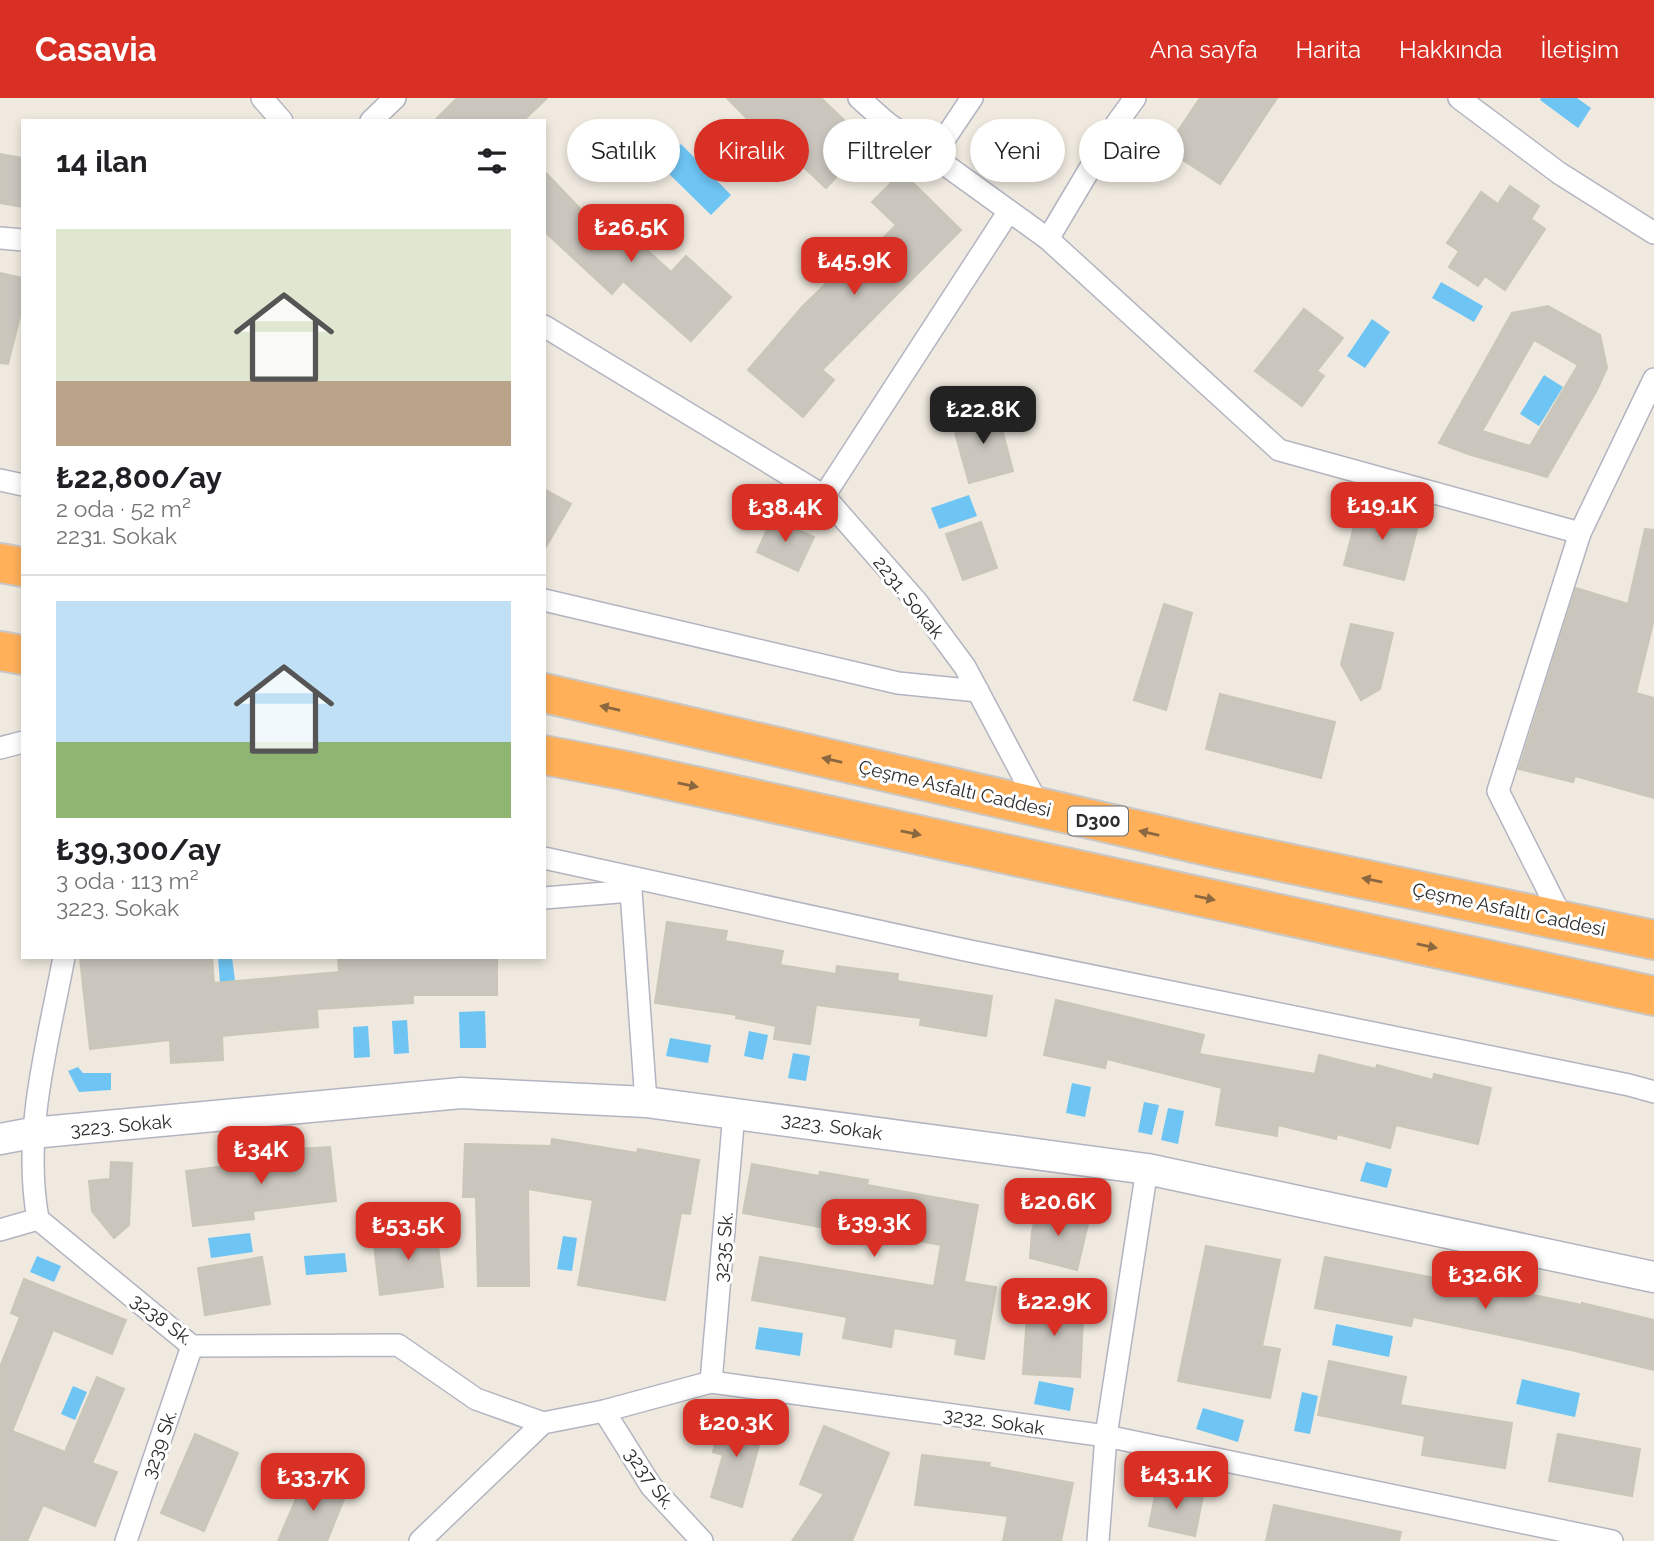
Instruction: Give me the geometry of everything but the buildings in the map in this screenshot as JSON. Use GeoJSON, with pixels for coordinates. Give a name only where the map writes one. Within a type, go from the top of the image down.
{"type":"FeatureCollection","features":[{"type":"Feature","properties":{"kind":"highway"},"geometry":{"type":"LineString","coordinates":[[0,563],[21,567]]}},
{"type":"Feature","properties":{"kind":"highway"},"geometry":{"type":"LineString","coordinates":[[0,651],[21,655]]}},
{"type":"Feature","properties":{"kind":"highway","name":"Çeşme Asfaltı Caddesi"},"geometry":{"type":"LineString","coordinates":[[546,693],[1220,849],[1654,940]]}},
{"type":"Feature","properties":{"kind":"highway"},"geometry":{"type":"LineString","coordinates":[[546,758],[622,770],[1654,996]]}},
{"type":"Feature","properties":{"kind":"street"},"geometry":{"type":"LineString","coordinates":[[262,98],[280,119]]}},
{"type":"Feature","properties":{"kind":"street"},"geometry":{"type":"LineString","coordinates":[[373,119],[395,98]]}},
{"type":"Feature","properties":{"kind":"street"},"geometry":{"type":"LineString","coordinates":[[859,98],[883,119]]}},
{"type":"Feature","properties":{"kind":"street"},"geometry":{"type":"LineString","coordinates":[[956,122],[972,98]]}},
{"type":"Feature","properties":{"kind":"street"},"geometry":{"type":"LineString","coordinates":[[1048,239],[1117,123],[1135,98]]}},
{"type":"Feature","properties":{"kind":"street"},"geometry":{"type":"LineString","coordinates":[[1459,98],[1559,173],[1654,233]]}},
{"type":"Feature","properties":{"kind":"street"},"geometry":{"type":"LineString","coordinates":[[956,173],[1048,239],[1279,450],[1580,533]]}},
{"type":"Feature","properties":{"kind":"street"},"geometry":{"type":"LineString","coordinates":[[824,496],[1009,211]]}},
{"type":"Feature","properties":{"kind":"street"},"geometry":{"type":"LineString","coordinates":[[0,237],[21,240]]}},
{"type":"Feature","properties":{"kind":"street","name":"2231. Sokak"},"geometry":{"type":"LineString","coordinates":[[546,327],[824,496],[917,602],[965,667],[1040,808]]}},
{"type":"Feature","properties":{"kind":"street"},"geometry":{"type":"LineString","coordinates":[[1563,920],[1498,791],[1580,533],[1654,379]]}},
{"type":"Feature","properties":{"kind":"street"},"geometry":{"type":"LineString","coordinates":[[0,480],[21,485]]}},
{"type":"Feature","properties":{"kind":"street"},"geometry":{"type":"LineString","coordinates":[[546,600],[898,683],[978,691]]}},
{"type":"Feature","properties":{"kind":"street"},"geometry":{"type":"LineString","coordinates":[[0,748],[21,743]]}},
{"type":"Feature","properties":{"kind":"street"},"geometry":{"type":"LineString","coordinates":[[546,859],[631,885],[1629,1084],[1654,1092]]}},
{"type":"Feature","properties":{"kind":"street"},"geometry":{"type":"LineString","coordinates":[[546,898],[631,885]]}},
{"type":"Feature","properties":{"kind":"street"},"geometry":{"type":"LineString","coordinates":[[631,885],[646,1102]]}},
{"type":"Feature","properties":{"kind":"street"},"geometry":{"type":"LineString","coordinates":[[0,1232],[38,1219],[33,1191],[32,1133],[64,959]]}},
{"type":"Feature","properties":{"kind":"street","name":"3223. Sokak"},"geometry":{"type":"LineString","coordinates":[[0,1139],[32,1133],[461,1093],[646,1102],[1147,1170],[1654,1278]]}},
{"type":"Feature","properties":{"kind":"street","name":"3235 Sk."},"geometry":{"type":"LineString","coordinates":[[711,1381],[734,1113]]}},
{"type":"Feature","properties":{"kind":"street"},"geometry":{"type":"LineString","coordinates":[[1098,1541],[1106,1436],[1147,1170]]}},
{"type":"Feature","properties":{"kind":"street","name":"3238 Sk."},"geometry":{"type":"LineString","coordinates":[[38,1219],[192,1346],[398,1345],[476,1399],[543,1423]]}},
{"type":"Feature","properties":{"kind":"street","name":"3239 Sk."},"geometry":{"type":"LineString","coordinates":[[126,1541],[192,1346]]}},
{"type":"Feature","properties":{"kind":"street","name":"3232. Sokak"},"geometry":{"type":"LineString","coordinates":[[543,1423],[604,1411],[711,1381],[1106,1436],[1612,1541]]}},
{"type":"Feature","properties":{"kind":"street","name":"3237 Sk."},"geometry":{"type":"LineString","coordinates":[[604,1411],[651,1486],[697,1540]]}},
{"type":"Feature","properties":{"kind":"street"},"geometry":{"type":"LineString","coordinates":[[420,1541],[543,1423]]}},
{"type":"Feature","properties":{"kind":"water"},"geometry":{"type":"Polygon","coordinates":[[[1577,98],[1591,108],[1578,128],[1540,100],[1577,98]]]}},
{"type":"Feature","properties":{"kind":"water"},"geometry":{"type":"Polygon","coordinates":[[[680,145],[694,157],[694,182],[718,182],[731,195],[711,215],[677,182],[680,182],[680,145]]]}},
{"type":"Feature","properties":{"kind":"water"},"geometry":{"type":"Polygon","coordinates":[[[1441,282],[1483,306],[1474,322],[1432,298],[1441,282]]]}},
{"type":"Feature","properties":{"kind":"water"},"geometry":{"type":"Polygon","coordinates":[[[1372,319],[1390,332],[1365,368],[1347,356],[1372,319]]]}},
{"type":"Feature","properties":{"kind":"water"},"geometry":{"type":"Polygon","coordinates":[[[1544,375],[1563,387],[1539,426],[1520,414],[1544,375]]]}},
{"type":"Feature","properties":{"kind":"water"},"geometry":{"type":"Polygon","coordinates":[[[969,495],[977,516],[939,529],[931,508],[969,495]]]}},
{"type":"Feature","properties":{"kind":"water"},"geometry":{"type":"Polygon","coordinates":[[[218,959],[232,959],[235,981],[220,983],[218,959]]]}},
{"type":"Feature","properties":{"kind":"water"},"geometry":{"type":"Polygon","coordinates":[[[485,1011],[486,1048],[460,1048],[459,1012],[485,1011]]]}},
{"type":"Feature","properties":{"kind":"water"},"geometry":{"type":"Polygon","coordinates":[[[407,1020],[409,1053],[394,1054],[392,1021],[407,1020]]]}},
{"type":"Feature","properties":{"kind":"water"},"geometry":{"type":"Polygon","coordinates":[[[368,1026],[370,1057],[354,1058],[353,1027],[368,1026]]]}},
{"type":"Feature","properties":{"kind":"water"},"geometry":{"type":"Polygon","coordinates":[[[749,1031],[768,1035],[763,1060],[744,1056],[749,1031]]]}},
{"type":"Feature","properties":{"kind":"water"},"geometry":{"type":"Polygon","coordinates":[[[670,1038],[711,1045],[708,1063],[666,1056],[670,1038]]]}},
{"type":"Feature","properties":{"kind":"water"},"geometry":{"type":"Polygon","coordinates":[[[793,1053],[810,1056],[806,1081],[788,1078],[793,1053]]]}},
{"type":"Feature","properties":{"kind":"water"},"geometry":{"type":"Polygon","coordinates":[[[78,1067],[83,1073],[111,1073],[111,1090],[79,1092],[68,1071],[78,1067]]]}},
{"type":"Feature","properties":{"kind":"water"},"geometry":{"type":"Polygon","coordinates":[[[1072,1083],[1091,1087],[1085,1117],[1066,1113],[1072,1083]]]}},
{"type":"Feature","properties":{"kind":"water"},"geometry":{"type":"Polygon","coordinates":[[[1144,1102],[1159,1105],[1152,1135],[1138,1132],[1144,1102]]]}},
{"type":"Feature","properties":{"kind":"water"},"geometry":{"type":"Polygon","coordinates":[[[1168,1108],[1184,1111],[1178,1144],[1161,1140],[1168,1108]]]}},
{"type":"Feature","properties":{"kind":"water"},"geometry":{"type":"Polygon","coordinates":[[[1366,1162],[1392,1169],[1387,1188],[1360,1181],[1366,1162]]]}},
{"type":"Feature","properties":{"kind":"water"},"geometry":{"type":"Polygon","coordinates":[[[250,1233],[253,1252],[211,1258],[208,1238],[250,1233]]]}},
{"type":"Feature","properties":{"kind":"water"},"geometry":{"type":"Polygon","coordinates":[[[563,1236],[577,1238],[572,1271],[557,1269],[563,1236]]]}},
{"type":"Feature","properties":{"kind":"water"},"geometry":{"type":"Polygon","coordinates":[[[345,1253],[347,1272],[306,1275],[304,1256],[345,1253]]]}},
{"type":"Feature","properties":{"kind":"water"},"geometry":{"type":"Polygon","coordinates":[[[37,1256],[61,1266],[54,1282],[30,1272],[37,1256]]]}},
{"type":"Feature","properties":{"kind":"water"},"geometry":{"type":"Polygon","coordinates":[[[1336,1324],[1393,1336],[1389,1357],[1332,1345],[1336,1324]]]}},
{"type":"Feature","properties":{"kind":"water"},"geometry":{"type":"Polygon","coordinates":[[[759,1327],[803,1333],[800,1356],[755,1349],[759,1327]]]}},
{"type":"Feature","properties":{"kind":"water"},"geometry":{"type":"Polygon","coordinates":[[[1522,1379],[1580,1393],[1575,1417],[1516,1404],[1522,1379]]]}},
{"type":"Feature","properties":{"kind":"water"},"geometry":{"type":"Polygon","coordinates":[[[1039,1381],[1074,1388],[1070,1411],[1034,1404],[1039,1381]]]}},
{"type":"Feature","properties":{"kind":"water"},"geometry":{"type":"Polygon","coordinates":[[[73,1386],[87,1392],[75,1420],[61,1414],[73,1386]]]}},
{"type":"Feature","properties":{"kind":"water"},"geometry":{"type":"Polygon","coordinates":[[[1302,1392],[1318,1396],[1310,1434],[1294,1431],[1302,1392]]]}},
{"type":"Feature","properties":{"kind":"water"},"geometry":{"type":"Polygon","coordinates":[[[1203,1408],[1244,1420],[1238,1442],[1196,1429],[1203,1408]]]}}]}
